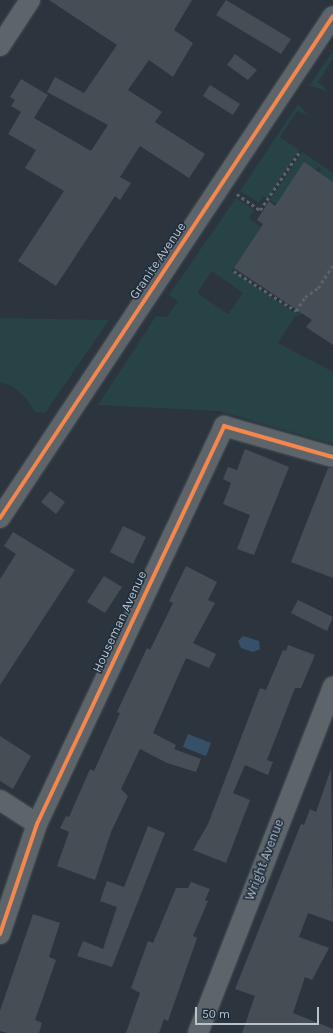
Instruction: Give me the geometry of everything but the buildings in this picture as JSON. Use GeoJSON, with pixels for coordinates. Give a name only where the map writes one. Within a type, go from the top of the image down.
{"type":"FeatureCollection","features":[{"type":"Feature","properties":{"kind":"street"},"geometry":{"type":"LineString","coordinates":[[0,46],[30,0]]}},
{"type":"Feature","properties":{"kind":"street","name":"Granite Avenue"},"geometry":{"type":"LineString","coordinates":[[0,518],[333,16]]}},
{"type":"Feature","properties":{"kind":"street","name":"Houseman Avenue"},"geometry":{"type":"LineString","coordinates":[[0,934],[37,824],[224,426],[333,457]]}},
{"type":"Feature","properties":{"kind":"street","name":"Wright Avenue"},"geometry":{"type":"LineString","coordinates":[[198,1033],[333,686]]}},
{"type":"Feature","properties":{"kind":"street"},"geometry":{"type":"LineString","coordinates":[[0,800],[37,824]]}},
{"type":"Feature","properties":{"kind":"path"},"geometry":{"type":"LineString","coordinates":[[236,193],[260,210],[300,151]]}},
{"type":"Feature","properties":{"kind":"path"},"geometry":{"type":"LineString","coordinates":[[234,271],[296,311],[305,297],[318,288],[333,265]]}},
{"type":"Feature","properties":{"kind":"green space"},"geometry":{"type":"Polygon","coordinates":[[[333,51],[333,59],[318,82],[328,91],[309,86],[333,51]]]}},
{"type":"Feature","properties":{"kind":"green space"},"geometry":{"type":"Polygon","coordinates":[[[298,104],[308,115],[297,111],[280,137],[299,150],[267,198],[263,196],[259,203],[240,191],[298,104]]]}},
{"type":"Feature","properties":{"kind":"green space"},"geometry":{"type":"Polygon","coordinates":[[[302,152],[333,173],[333,182],[319,172],[321,169],[319,167],[316,170],[304,163],[276,204],[270,200],[302,152]]]}},
{"type":"Feature","properties":{"kind":"green space"},"geometry":{"type":"Polygon","coordinates":[[[236,198],[254,210],[249,218],[261,227],[232,271],[296,314],[307,298],[304,313],[294,317],[278,343],[333,372],[333,444],[219,411],[98,405],[156,316],[167,317],[178,301],[169,295],[236,198]],[[212,271],[197,293],[228,314],[243,293],[212,271]]]}},
{"type":"Feature","properties":{"kind":"green space"},"geometry":{"type":"Polygon","coordinates":[[[0,318],[109,320],[45,413],[35,412],[26,398],[12,386],[0,382],[0,318]]]}},
{"type":"Feature","properties":{"kind":"water"},"geometry":{"type":"Polygon","coordinates":[[[243,636],[259,641],[260,649],[253,652],[241,648],[238,641],[243,636]]]}},
{"type":"Feature","properties":{"kind":"water"},"geometry":{"type":"Polygon","coordinates":[[[188,734],[211,743],[206,756],[183,747],[188,734]]]}},
{"type":"Feature","properties":{"kind":"cycle path"},"geometry":{"type":"LineString","coordinates":[[0,518],[333,16]]}},
{"type":"Feature","properties":{"kind":"cycle path"},"geometry":{"type":"LineString","coordinates":[[0,934],[37,824],[224,426],[333,457]]}}]}
